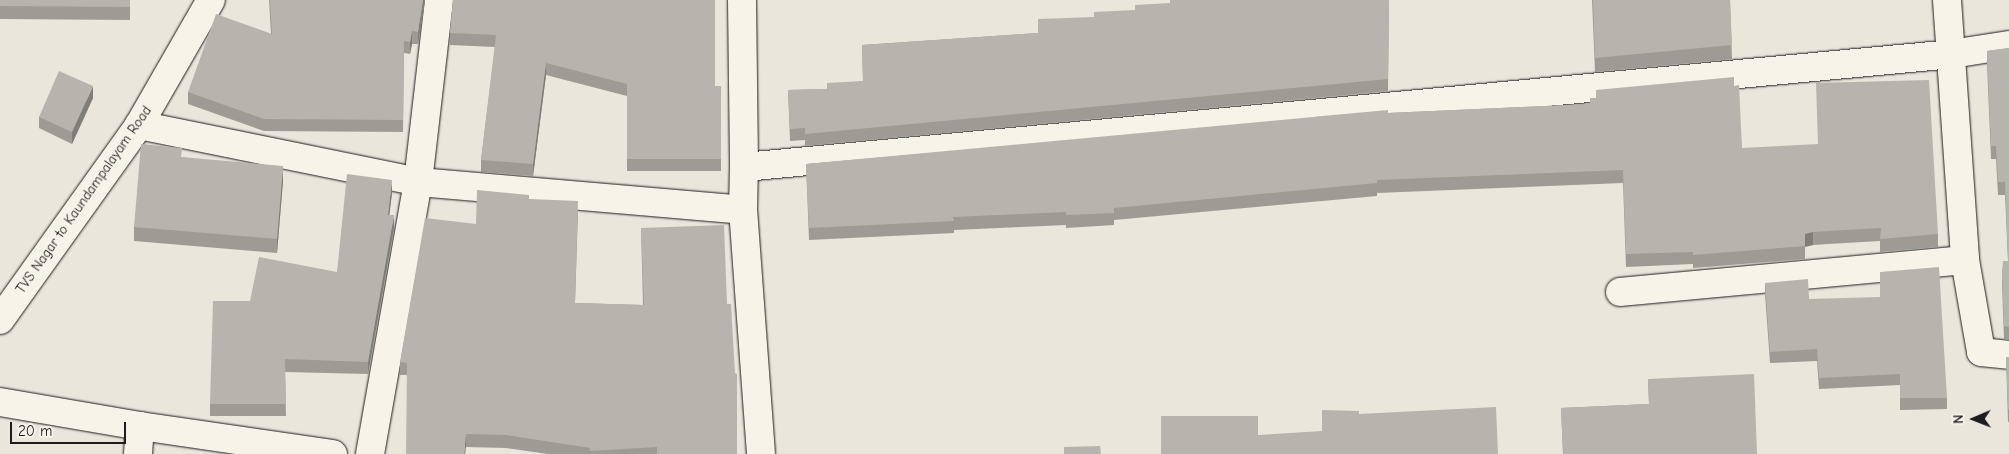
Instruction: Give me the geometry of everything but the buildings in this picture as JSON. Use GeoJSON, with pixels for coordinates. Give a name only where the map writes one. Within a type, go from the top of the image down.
{"type":"FeatureCollection","features":[{"type":"Feature","properties":{"kind":"street","name":"TVS Nagar to Kaundampalayam Road"},"geometry":{"type":"LineString","coordinates":[[4,308],[139,125],[211,0]]}},
{"type":"Feature","properties":{"kind":"street"},"geometry":{"type":"LineString","coordinates":[[370,454],[418,182],[439,0]]}},
{"type":"Feature","properties":{"kind":"street"},"geometry":{"type":"LineString","coordinates":[[742,0],[743,210],[761,454]]}},
{"type":"Feature","properties":{"kind":"street"},"geometry":{"type":"LineString","coordinates":[[1947,0],[1965,260],[1981,352],[2009,355]]}},
{"type":"Feature","properties":{"kind":"street"},"geometry":{"type":"LineString","coordinates":[[744,167],[1952,54],[2009,44]]}},
{"type":"Feature","properties":{"kind":"street"},"geometry":{"type":"LineString","coordinates":[[139,125],[418,182],[743,210]]}},
{"type":"Feature","properties":{"kind":"street"},"geometry":{"type":"LineString","coordinates":[[1620,292],[1965,260]]}},
{"type":"Feature","properties":{"kind":"street"},"geometry":{"type":"LineString","coordinates":[[0,402],[140,426],[333,454]]}},
{"type":"Feature","properties":{"kind":"street"},"geometry":{"type":"LineString","coordinates":[[138,454],[140,426]]}}]}
